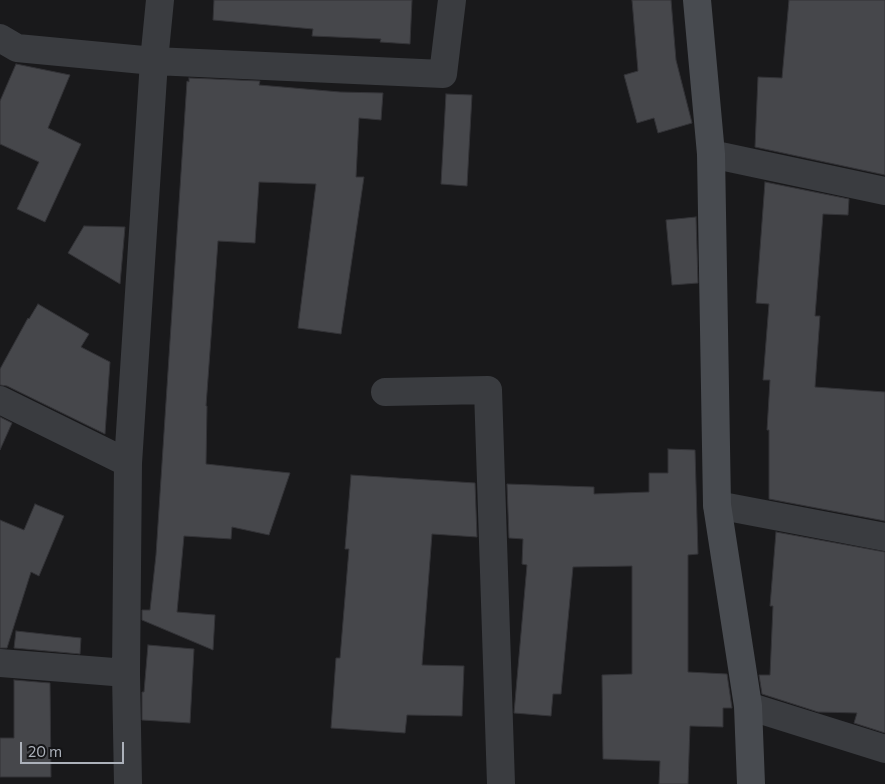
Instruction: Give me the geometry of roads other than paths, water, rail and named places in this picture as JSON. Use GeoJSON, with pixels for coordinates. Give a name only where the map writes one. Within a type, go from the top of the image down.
{"type":"FeatureCollection","features":[{"type":"Feature","properties":{"kind":"street"},"geometry":{"type":"LineString","coordinates":[[128,784],[126,673],[128,463],[154,61],[160,0]]}},
{"type":"Feature","properties":{"kind":"street"},"geometry":{"type":"LineString","coordinates":[[0,38],[17,48],[154,61],[443,74],[452,0]]}},
{"type":"Feature","properties":{"kind":"street"},"geometry":{"type":"LineString","coordinates":[[696,0],[712,154],[718,505],[748,706],[751,784]]}},
{"type":"Feature","properties":{"kind":"street"},"geometry":{"type":"LineString","coordinates":[[712,154],[885,191]]}},
{"type":"Feature","properties":{"kind":"street"},"geometry":{"type":"LineString","coordinates":[[385,392],[488,390],[501,784]]}},
{"type":"Feature","properties":{"kind":"street"},"geometry":{"type":"LineString","coordinates":[[0,400],[128,463]]}},
{"type":"Feature","properties":{"kind":"street"},"geometry":{"type":"LineString","coordinates":[[718,505],[885,537]]}},
{"type":"Feature","properties":{"kind":"street"},"geometry":{"type":"LineString","coordinates":[[0,663],[126,673]]}},
{"type":"Feature","properties":{"kind":"street"},"geometry":{"type":"LineString","coordinates":[[748,706],[885,748]]}}]}
